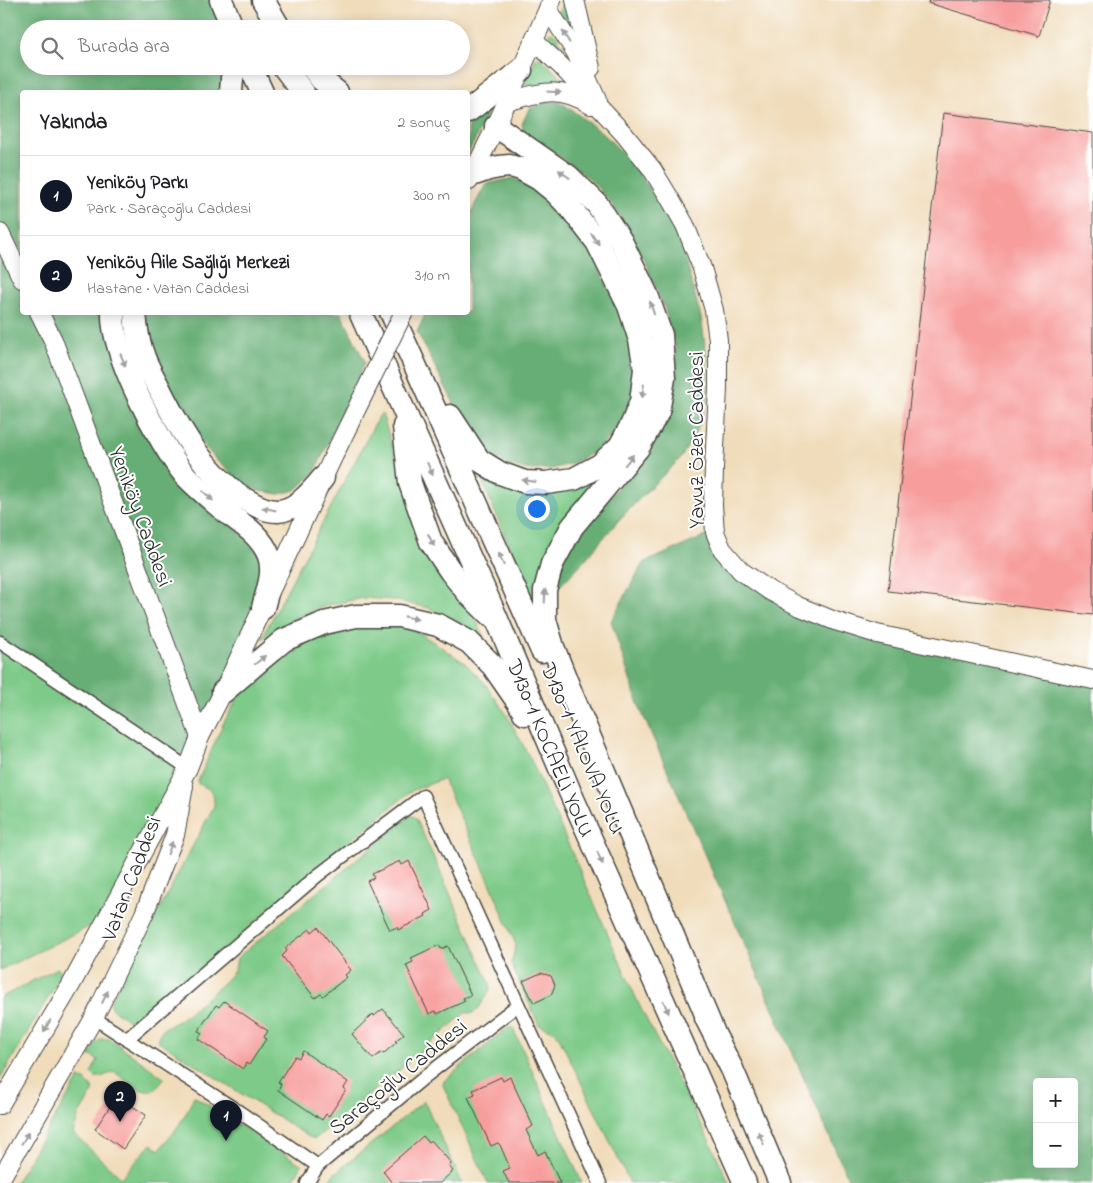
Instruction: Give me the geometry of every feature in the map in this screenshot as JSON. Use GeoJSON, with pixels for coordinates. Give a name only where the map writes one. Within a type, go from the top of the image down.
{"type":"FeatureCollection","features":[{"type":"Feature","properties":{"kind":"highway"},"geometry":{"type":"LineString","coordinates":[[221,0],[229,20]]}},
{"type":"Feature","properties":{"kind":"highway"},"geometry":{"type":"LineString","coordinates":[[252,0],[260,20]]}},
{"type":"Feature","properties":{"kind":"highway"},"geometry":{"type":"LineString","coordinates":[[263,0],[275,20]]}},
{"type":"Feature","properties":{"kind":"highway"},"geometry":{"type":"LineString","coordinates":[[470,110],[521,70]]}},
{"type":"Feature","properties":{"kind":"highway"},"geometry":{"type":"LineString","coordinates":[[231,90],[233,75]]}},
{"type":"Feature","properties":{"kind":"highway"},"geometry":{"type":"LineString","coordinates":[[254,75],[261,90]]}},
{"type":"Feature","properties":{"kind":"highway"},"geometry":{"type":"LineString","coordinates":[[285,75],[291,90]]}},
{"type":"Feature","properties":{"kind":"highway"},"geometry":{"type":"LineString","coordinates":[[289,75],[301,90]]}},
{"type":"Feature","properties":{"kind":"highway"},"geometry":{"type":"LineString","coordinates":[[318,75],[334,90]]}},
{"type":"Feature","properties":{"kind":"highway"},"geometry":{"type":"LineString","coordinates":[[496,126],[568,176],[597,204],[621,241],[643,286],[661,335],[664,378],[658,412],[638,448],[572,527],[552,564],[545,590],[545,620],[553,647],[572,695],[713,1032]]}},
{"type":"Feature","properties":{"kind":"highway"},"geometry":{"type":"LineString","coordinates":[[416,365],[480,460],[500,473],[525,482],[546,483],[574,479],[600,465],[620,446],[641,402],[645,369],[640,340],[629,306],[597,242],[573,211],[555,192],[539,179],[521,169],[510,166],[489,169],[470,180]]}},
{"type":"Feature","properties":{"kind":"highway"},"geometry":{"type":"LineString","coordinates":[[113,315],[121,354],[160,439],[185,475],[219,507],[253,532],[269,556],[272,569],[263,608]]}},
{"type":"Feature","properties":{"kind":"highway"},"geometry":{"type":"LineString","coordinates":[[135,315],[136,328],[145,359],[177,423],[197,456],[225,485],[249,502],[263,508],[279,511],[292,507],[307,496],[323,478]]}},
{"type":"Feature","properties":{"kind":"highway","name":"D130-1 KOCAELİ YOLU"},"geometry":{"type":"LineString","coordinates":[[361,315],[498,623],[570,792],[745,1183]]}},
{"type":"Feature","properties":{"kind":"highway","name":"D130-1 YALOVA YOLU"},"geometry":{"type":"LineString","coordinates":[[391,315],[416,365],[555,680],[669,946],[732,1069],[780,1183]]}},
{"type":"Feature","properties":{"kind":"highway"},"geometry":{"type":"LineString","coordinates":[[224,692],[284,640],[324,623],[356,616],[399,616],[438,625],[470,642],[493,666],[518,702],[570,792]]}},
{"type":"Feature","properties":{"kind":"street"},"geometry":{"type":"LineString","coordinates":[[576,0],[602,112]]}},
{"type":"Feature","properties":{"kind":"street"},"geometry":{"type":"LineString","coordinates":[[470,180],[550,4]]}},
{"type":"Feature","properties":{"kind":"street","name":"Yavuz Özer Caddesi"},"geometry":{"type":"LineString","coordinates":[[550,4],[576,53],[602,112]]}},
{"type":"Feature","properties":{"kind":"street","name":"Yavuz Özer Caddesi"},"geometry":{"type":"LineString","coordinates":[[534,41],[561,66],[624,134],[652,169],[685,225],[702,268],[714,310],[718,340],[713,505],[715,532],[722,550],[741,571],[770,591],[798,606],[835,620],[876,634],[1093,680]]}},
{"type":"Feature","properties":{"kind":"street","name":"Yavuz Özer Caddesi"},"geometry":{"type":"LineString","coordinates":[[507,102],[538,92],[551,91],[573,96],[602,112]]}},
{"type":"Feature","properties":{"kind":"street"},"geometry":{"type":"LineString","coordinates":[[0,233],[20,274]]}},
{"type":"Feature","properties":{"kind":"street","name":"Yeniköy Caddesi"},"geometry":{"type":"LineString","coordinates":[[40,315],[53,340],[200,737]]}},
{"type":"Feature","properties":{"kind":"street"},"geometry":{"type":"LineString","coordinates":[[0,642],[188,768],[200,737],[224,692],[323,478],[403,315]]}},
{"type":"Feature","properties":{"kind":"street","name":"Vatan Caddesi"},"geometry":{"type":"LineString","coordinates":[[0,1180],[94,1018],[144,914],[175,835],[188,768]]}},
{"type":"Feature","properties":{"kind":"street","name":"Vatan Caddesi"},"geometry":{"type":"LineString","coordinates":[[0,1105],[71,985],[188,768]]}},
{"type":"Feature","properties":{"kind":"street"},"geometry":{"type":"LineString","coordinates":[[127,1039],[317,876],[422,796],[600,1183]]}},
{"type":"Feature","properties":{"kind":"street","name":"Saraçoğlu Caddesi"},"geometry":{"type":"LineString","coordinates":[[307,1183],[318,1166],[426,1076],[518,1005]]}},
{"type":"Feature","properties":{"kind":"street"},"geometry":{"type":"LineString","coordinates":[[94,1018],[238,1111],[318,1166]]}},
{"type":"Feature","properties":{"kind":"green space"},"geometry":{"type":"Polygon","coordinates":[[[0,0],[221,0],[228,20],[20,20],[20,75],[232,75],[231,90],[20,90],[20,315],[114,315],[160,439],[272,569],[188,768],[0,642],[0,0]]]}},
{"type":"Feature","properties":{"kind":"green space"},"geometry":{"type":"Polygon","coordinates":[[[564,0],[569,0],[576,41],[559,11],[564,0]]]}},
{"type":"Feature","properties":{"kind":"green space"},"geometry":{"type":"Polygon","coordinates":[[[550,32],[555,34],[581,74],[548,42],[547,37],[550,32]]]}},
{"type":"Feature","properties":{"kind":"green space"},"geometry":{"type":"Polygon","coordinates":[[[539,57],[568,84],[567,87],[550,84],[524,85],[536,58],[539,57]]]}},
{"type":"Feature","properties":{"kind":"green space"},"geometry":{"type":"Polygon","coordinates":[[[549,101],[562,103],[604,134],[625,156],[668,217],[681,245],[701,317],[707,357],[708,399],[699,425],[681,458],[618,521],[556,590],[559,571],[569,547],[655,441],[672,403],[677,376],[675,344],[664,307],[631,234],[612,204],[588,177],[524,133],[522,124],[529,109],[549,101]]]}},
{"type":"Feature","properties":{"kind":"green space"},"geometry":{"type":"Polygon","coordinates":[[[489,111],[470,150],[470,117],[489,111]]]}},
{"type":"Feature","properties":{"kind":"green space"},"geometry":{"type":"Polygon","coordinates":[[[513,178],[545,195],[586,240],[626,325],[636,374],[633,393],[625,414],[614,433],[597,450],[573,463],[553,469],[533,470],[512,467],[482,450],[461,417],[417,332],[425,315],[470,315],[470,216],[486,184],[513,178]]]}},
{"type":"Feature","properties":{"kind":"green space"},"geometry":{"type":"Polygon","coordinates":[[[145,315],[342,315],[365,362],[315,472],[296,490],[279,494],[259,491],[239,480],[217,461],[194,433],[157,360],[146,325],[145,315]]]}},
{"type":"Feature","properties":{"kind":"green space"},"geometry":{"type":"Polygon","coordinates":[[[382,414],[403,480],[469,604],[486,642],[458,622],[429,608],[394,600],[364,598],[328,605],[295,618],[261,639],[379,416],[382,414]]]}},
{"type":"Feature","properties":{"kind":"green space"},"geometry":{"type":"Polygon","coordinates":[[[605,469],[544,561],[533,603],[478,471],[499,483],[605,469]]]}},
{"type":"Feature","properties":{"kind":"green space"},"geometry":{"type":"Polygon","coordinates":[[[715,532],[722,549],[798,606],[1093,680],[1093,1183],[850,1183],[638,704],[611,621],[643,563],[715,532]]]}},
{"type":"Feature","properties":{"kind":"green space"},"geometry":{"type":"Polygon","coordinates":[[[348,624],[404,626],[421,634],[465,663],[483,681],[507,715],[531,760],[640,1007],[729,1183],[630,1183],[557,1033],[539,1025],[511,964],[516,945],[443,779],[411,791],[311,873],[183,986],[172,989],[132,1023],[111,1008],[110,1002],[214,806],[214,797],[211,791],[197,783],[223,724],[238,697],[259,672],[284,649],[348,624]]]}},
{"type":"Feature","properties":{"kind":"green space"},"geometry":{"type":"Polygon","coordinates":[[[0,645],[188,768],[107,918],[0,970],[0,645]]]}},
{"type":"Feature","properties":{"kind":"green space"},"geometry":{"type":"Polygon","coordinates":[[[411,815],[416,818],[490,983],[490,990],[479,1008],[473,1013],[465,1013],[315,1139],[157,1040],[163,1029],[184,1016],[232,974],[237,958],[411,815]]]}},
{"type":"Feature","properties":{"kind":"green space"},"geometry":{"type":"Polygon","coordinates":[[[57,968],[61,971],[55,986],[0,1079],[0,998],[57,968]]]}},
{"type":"Feature","properties":{"kind":"green space"},"geometry":{"type":"Polygon","coordinates":[[[508,1027],[513,1028],[582,1183],[488,1183],[443,1085],[444,1081],[508,1027]]]}},
{"type":"Feature","properties":{"kind":"green space"},"geometry":{"type":"Polygon","coordinates":[[[101,1039],[110,1039],[165,1079],[155,1089],[149,1091],[138,1088],[114,1072],[101,1077],[95,1077],[91,1073],[98,1060],[89,1055],[96,1043],[101,1039]]]}},
{"type":"Feature","properties":{"kind":"green space"},"geometry":{"type":"Polygon","coordinates":[[[79,1078],[85,1080],[94,1090],[79,1114],[73,1133],[121,1178],[151,1144],[159,1150],[175,1131],[194,1096],[302,1165],[291,1183],[15,1183],[79,1078]]]}},
{"type":"Feature","properties":{"kind":"green space"},"geometry":{"type":"Polygon","coordinates":[[[424,1101],[462,1183],[326,1183],[333,1175],[424,1101]]]}},
{"type":"Feature","properties":{"kind":"building"},"geometry":{"type":"Polygon","coordinates":[[[929,0],[1050,0],[1039,36],[928,3],[929,0]]]}},
{"type":"Feature","properties":{"kind":"building"},"geometry":{"type":"Polygon","coordinates":[[[943,113],[1093,133],[1093,615],[888,591],[943,113]]]}},
{"type":"Feature","properties":{"kind":"building"},"geometry":{"type":"Polygon","coordinates":[[[400,861],[402,865],[409,861],[432,910],[425,914],[426,916],[398,930],[397,927],[390,930],[367,881],[374,878],[372,874],[400,861]]]}},
{"type":"Feature","properties":{"kind":"building"},"geometry":{"type":"Polygon","coordinates":[[[318,927],[351,970],[345,975],[347,977],[323,996],[321,994],[315,998],[282,956],[287,951],[285,948],[310,929],[312,932],[318,927]]]}},
{"type":"Feature","properties":{"kind":"building"},"geometry":{"type":"Polygon","coordinates":[[[439,945],[441,949],[448,946],[471,995],[463,998],[465,1001],[437,1014],[436,1011],[429,1014],[406,965],[413,962],[411,958],[439,945]]]}},
{"type":"Feature","properties":{"kind":"building"},"geometry":{"type":"Polygon","coordinates":[[[541,973],[551,976],[555,985],[551,995],[534,1003],[523,981],[541,973]]]}},
{"type":"Feature","properties":{"kind":"building"},"geometry":{"type":"Polygon","coordinates":[[[224,1001],[268,1031],[264,1037],[266,1039],[249,1065],[246,1063],[243,1069],[198,1039],[202,1033],[198,1031],[216,1005],[219,1007],[224,1001]]]}},
{"type":"Feature","properties":{"kind":"building"},"geometry":{"type":"Polygon","coordinates":[[[383,1009],[404,1034],[383,1054],[382,1052],[373,1059],[352,1034],[373,1014],[374,1016],[383,1009]]]}},
{"type":"Feature","properties":{"kind":"building"},"geometry":{"type":"Polygon","coordinates":[[[303,1051],[348,1082],[344,1088],[346,1090],[329,1116],[326,1114],[322,1120],[278,1090],[281,1084],[278,1082],[295,1056],[299,1058],[303,1051]]]}},
{"type":"Feature","properties":{"kind":"building"},"geometry":{"type":"Polygon","coordinates":[[[501,1077],[503,1081],[510,1077],[533,1126],[526,1130],[538,1155],[545,1151],[560,1183],[509,1183],[503,1171],[510,1168],[500,1145],[498,1143],[491,1146],[468,1097],[475,1094],[473,1090],[501,1077]]]}},
{"type":"Feature","properties":{"kind":"building"},"geometry":{"type":"Polygon","coordinates":[[[117,1096],[146,1115],[123,1149],[95,1129],[117,1096]]]}},
{"type":"Feature","properties":{"kind":"building"},"geometry":{"type":"Polygon","coordinates":[[[423,1136],[428,1142],[431,1140],[451,1163],[449,1166],[453,1171],[440,1183],[392,1183],[383,1171],[423,1136]]]}},
{"type":"Feature","properties":{"kind":"place","name":"Yeniköy Aile Sağlığı Merkezi"},"geometry":{"type":"Point","coordinates":[120,1122]}},
{"type":"Feature","properties":{"kind":"place","name":"Yeniköy Parkı"},"geometry":{"type":"Point","coordinates":[226,1141]}}]}
